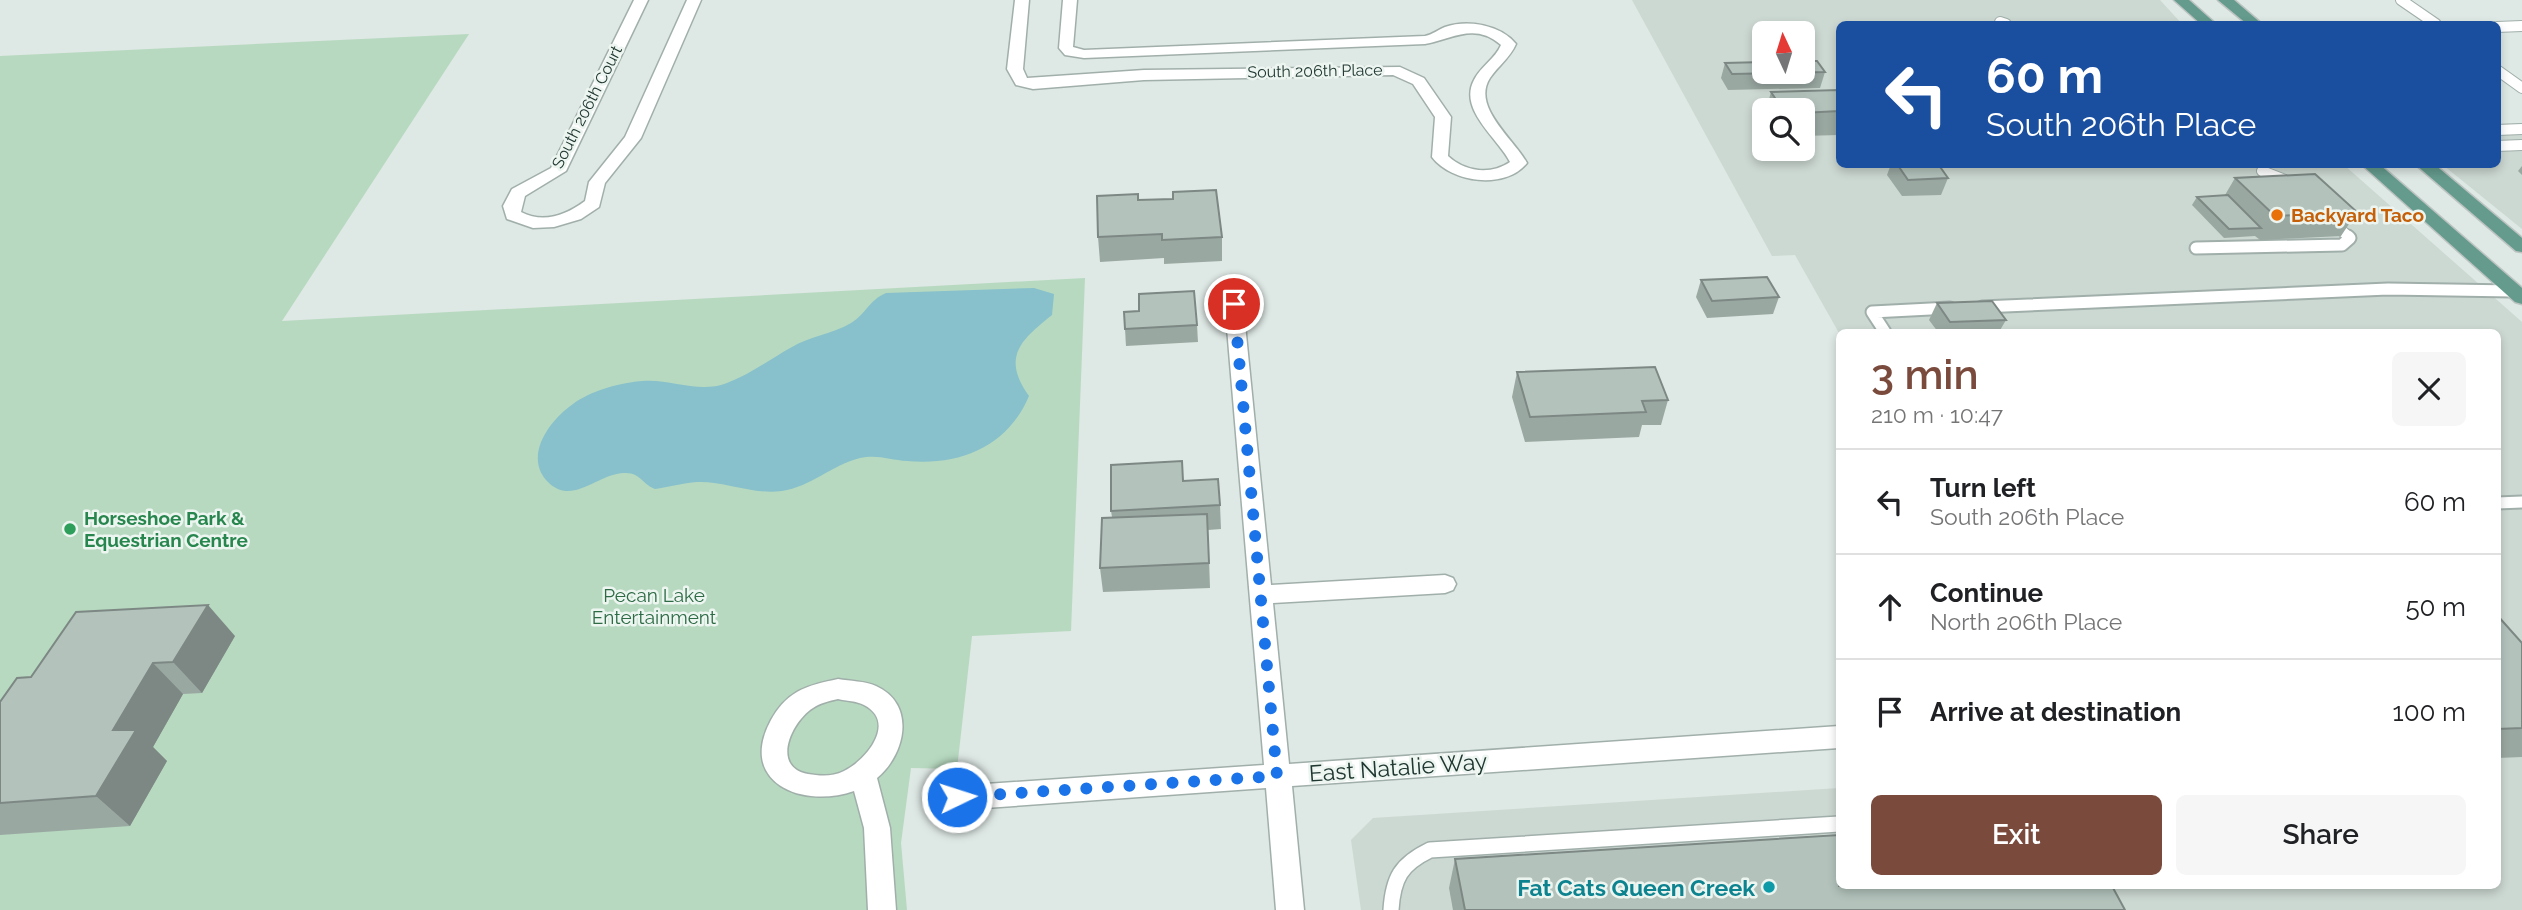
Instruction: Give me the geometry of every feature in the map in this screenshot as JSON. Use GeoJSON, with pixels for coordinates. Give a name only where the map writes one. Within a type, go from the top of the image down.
{"type":"FeatureCollection","features":[{"type":"Feature","properties":{"kind":"main road"},"geometry":{"type":"LineString","coordinates":[[2180,0],[2205,21]]}},
{"type":"Feature","properties":{"kind":"main road"},"geometry":{"type":"LineString","coordinates":[[2225,0],[2251,21]]}},
{"type":"Feature","properties":{"kind":"main road"},"geometry":{"type":"LineString","coordinates":[[2374,168],[2518,294]]}},
{"type":"Feature","properties":{"kind":"main road"},"geometry":{"type":"LineString","coordinates":[[2428,168],[2522,247]]}},
{"type":"Feature","properties":{"kind":"street","name":"South 206th Court"},"geometry":{"type":"LineString","coordinates":[[641,0],[558,171],[518,193],[512,206],[513,215],[521,221],[551,223],[570,218],[593,203],[597,182],[633,138],[694,0]]}},
{"type":"Feature","properties":{"kind":"street","name":"South 206th Place"},"geometry":{"type":"LineString","coordinates":[[1022,0],[1015,69],[1021,82],[1046,84],[1144,75],[1395,69],[1419,81],[1443,117],[1440,157],[1448,167],[1471,174],[1493,174],[1510,171],[1519,163],[1499,131],[1488,123],[1478,98],[1478,87],[1487,70],[1503,60],[1509,44],[1501,36],[1486,29],[1447,31],[1441,37],[1425,40],[1084,54],[1070,52],[1066,48],[1070,0]]}},
{"type":"Feature","properties":{"kind":"street"},"geometry":{"type":"LineString","coordinates":[[1234,304],[1290,910]]}},
{"type":"Feature","properties":{"kind":"street"},"geometry":{"type":"LineString","coordinates":[[1260,596],[1445,584]]}},
{"type":"Feature","properties":{"kind":"street"},"geometry":{"type":"LineString","coordinates":[[856,689],[872,694],[884,703],[891,716],[893,731],[888,747],[878,762],[863,775],[827,787],[809,787],[793,781],[781,772],[774,759],[773,745],[778,729],[802,702],[819,693],[856,689]]}},
{"type":"Feature","properties":{"kind":"street","name":"East Natalie Way"},"geometry":{"type":"LineString","coordinates":[[957,797],[1836,737]]}},
{"type":"Feature","properties":{"kind":"street"},"geometry":{"type":"LineString","coordinates":[[863,775],[877,828],[882,910]]}},
{"type":"Feature","properties":{"kind":"lane"},"geometry":{"type":"LineString","coordinates":[[2401,0],[2432,21]]}},
{"type":"Feature","properties":{"kind":"lane"},"geometry":{"type":"LineString","coordinates":[[2501,27],[2522,26]]}},
{"type":"Feature","properties":{"kind":"lane"},"geometry":{"type":"LineString","coordinates":[[2501,73],[2522,88]]}},
{"type":"Feature","properties":{"kind":"lane"},"geometry":{"type":"LineString","coordinates":[[2501,130],[2522,129]]}},
{"type":"Feature","properties":{"kind":"lane"},"geometry":{"type":"LineString","coordinates":[[2501,146],[2522,145]]}},
{"type":"Feature","properties":{"kind":"lane"},"geometry":{"type":"LineString","coordinates":[[2262,171],[2288,180],[2297,188]]}},
{"type":"Feature","properties":{"kind":"lane"},"geometry":{"type":"LineString","coordinates":[[2196,248],[2342,245],[2350,238],[2323,213]]}},
{"type":"Feature","properties":{"kind":"lane"},"geometry":{"type":"LineString","coordinates":[[1883,329],[1872,312],[2388,289],[2518,294]]}},
{"type":"Feature","properties":{"kind":"lane"},"geometry":{"type":"LineString","coordinates":[[2501,503],[2522,502]]}},
{"type":"Feature","properties":{"kind":"lane"},"geometry":{"type":"LineString","coordinates":[[1391,910],[1392,880],[1405,862],[1430,850],[1836,824]]}},
{"type":"Feature","properties":{"kind":"shaded area"},"geometry":{"type":"Polygon","coordinates":[[[1632,0],[2160,0],[2179,21],[1836,21],[1836,168],[2347,168],[2522,322],[2522,910],[1361,910],[1351,840],[1373,818],[1836,788],[1836,889],[2501,889],[2501,329],[1837,329],[1795,255],[1772,256],[1632,0]]]}},
{"type":"Feature","properties":{"kind":"shaded area"},"geometry":{"type":"Polygon","coordinates":[[[2522,123],[2522,229],[2447,168],[2501,168],[2501,124],[2522,123]]]}},
{"type":"Feature","properties":{"kind":"green space","name":"Pecan Lake Entertainment"},"geometry":{"type":"Polygon","coordinates":[[[469,34],[282,321],[1085,278],[1071,631],[972,636],[957,769],[911,768],[901,843],[907,910],[0,910],[0,56],[469,34]]]}},
{"type":"Feature","properties":{"kind":"water"},"geometry":{"type":"Polygon","coordinates":[[[1034,288],[1054,294],[1052,315],[1031,333],[1018,350],[1016,370],[1029,396],[1009,428],[995,440],[964,456],[927,462],[860,458],[792,489],[771,492],[697,482],[655,489],[629,473],[614,475],[565,491],[555,488],[540,470],[539,448],[549,428],[573,404],[597,391],[643,381],[696,387],[727,383],[799,343],[851,323],[875,299],[886,293],[1034,288]]]}},
{"type":"Feature","properties":{"kind":"building"},"geometry":{"type":"Polygon","coordinates":[[[1815,61],[1817,61],[1825,72],[1815,72],[1815,61]]]}},
{"type":"Feature","properties":{"kind":"building"},"geometry":{"type":"Polygon","coordinates":[[[1752,62],[1752,74],[1732,74],[1725,63],[1752,62]]]}},
{"type":"Feature","properties":{"kind":"building"},"geometry":{"type":"Polygon","coordinates":[[[1836,90],[1836,111],[1815,112],[1815,98],[1775,98],[1771,92],[1836,90]]]}},
{"type":"Feature","properties":{"kind":"building"},"geometry":{"type":"Polygon","coordinates":[[[1900,168],[1941,168],[1948,178],[1908,180],[1900,168]]]}},
{"type":"Feature","properties":{"kind":"building"},"geometry":{"type":"Polygon","coordinates":[[[2315,174],[2357,212],[2275,216],[2235,178],[2315,174]]]}},
{"type":"Feature","properties":{"kind":"building"},"geometry":{"type":"Polygon","coordinates":[[[1216,190],[1222,237],[1162,240],[1162,234],[1098,237],[1097,196],[1138,194],[1138,200],[1173,199],[1173,192],[1216,190]]]}},
{"type":"Feature","properties":{"kind":"building"},"geometry":{"type":"Polygon","coordinates":[[[2228,195],[2261,228],[2229,229],[2197,197],[2228,195]]]}},
{"type":"Feature","properties":{"kind":"building"},"geometry":{"type":"Polygon","coordinates":[[[1767,277],[1779,297],[1712,301],[1701,280],[1767,277]]]}},
{"type":"Feature","properties":{"kind":"building"},"geometry":{"type":"Polygon","coordinates":[[[1194,291],[1197,325],[1125,329],[1124,312],[1139,311],[1139,294],[1194,291]]]}},
{"type":"Feature","properties":{"kind":"building"},"geometry":{"type":"Polygon","coordinates":[[[1992,301],[2006,320],[1950,322],[1937,303],[1992,301]]]}},
{"type":"Feature","properties":{"kind":"building"},"geometry":{"type":"Polygon","coordinates":[[[1655,367],[1668,400],[1642,401],[1646,412],[1530,417],[1517,372],[1655,367]]]}},
{"type":"Feature","properties":{"kind":"building"},"geometry":{"type":"Polygon","coordinates":[[[1182,461],[1183,481],[1218,479],[1220,505],[1111,511],[1111,465],[1182,461]]]}},
{"type":"Feature","properties":{"kind":"building"},"geometry":{"type":"Polygon","coordinates":[[[1207,514],[1209,563],[1100,568],[1102,518],[1207,514]]]}},
{"type":"Feature","properties":{"kind":"building"},"geometry":{"type":"Polygon","coordinates":[[[208,605],[173,662],[153,663],[113,730],[136,730],[96,796],[0,803],[0,702],[17,678],[31,677],[76,612],[208,605]]]}},
{"type":"Feature","properties":{"kind":"building"},"geometry":{"type":"Polygon","coordinates":[[[2501,619],[2522,643],[2522,728],[2501,729],[2501,619]]]}},
{"type":"Feature","properties":{"kind":"building","name":"Fat Cats Queen Creek"},"geometry":{"type":"Polygon","coordinates":[[[1836,835],[1836,889],[2114,889],[2125,910],[1465,910],[1455,859],[1836,835]]]}},
{"type":"Feature","properties":{"kind":"place","name":"Backyard Taco"},"geometry":{"type":"Point","coordinates":[2277,215]}},
{"type":"Feature","properties":{"kind":"place","name":"Horseshoe Park & Equestrian Centre"},"geometry":{"type":"Point","coordinates":[70,529]}},
{"type":"Feature","properties":{"kind":"place","name":"Fat Cats Queen Creek"},"geometry":{"type":"Point","coordinates":[1769,887]}},
{"type":"Feature","properties":{"kind":"route"},"geometry":{"type":"LineString","coordinates":[[957,797],[1277,776],[1234,304]]}}]}
